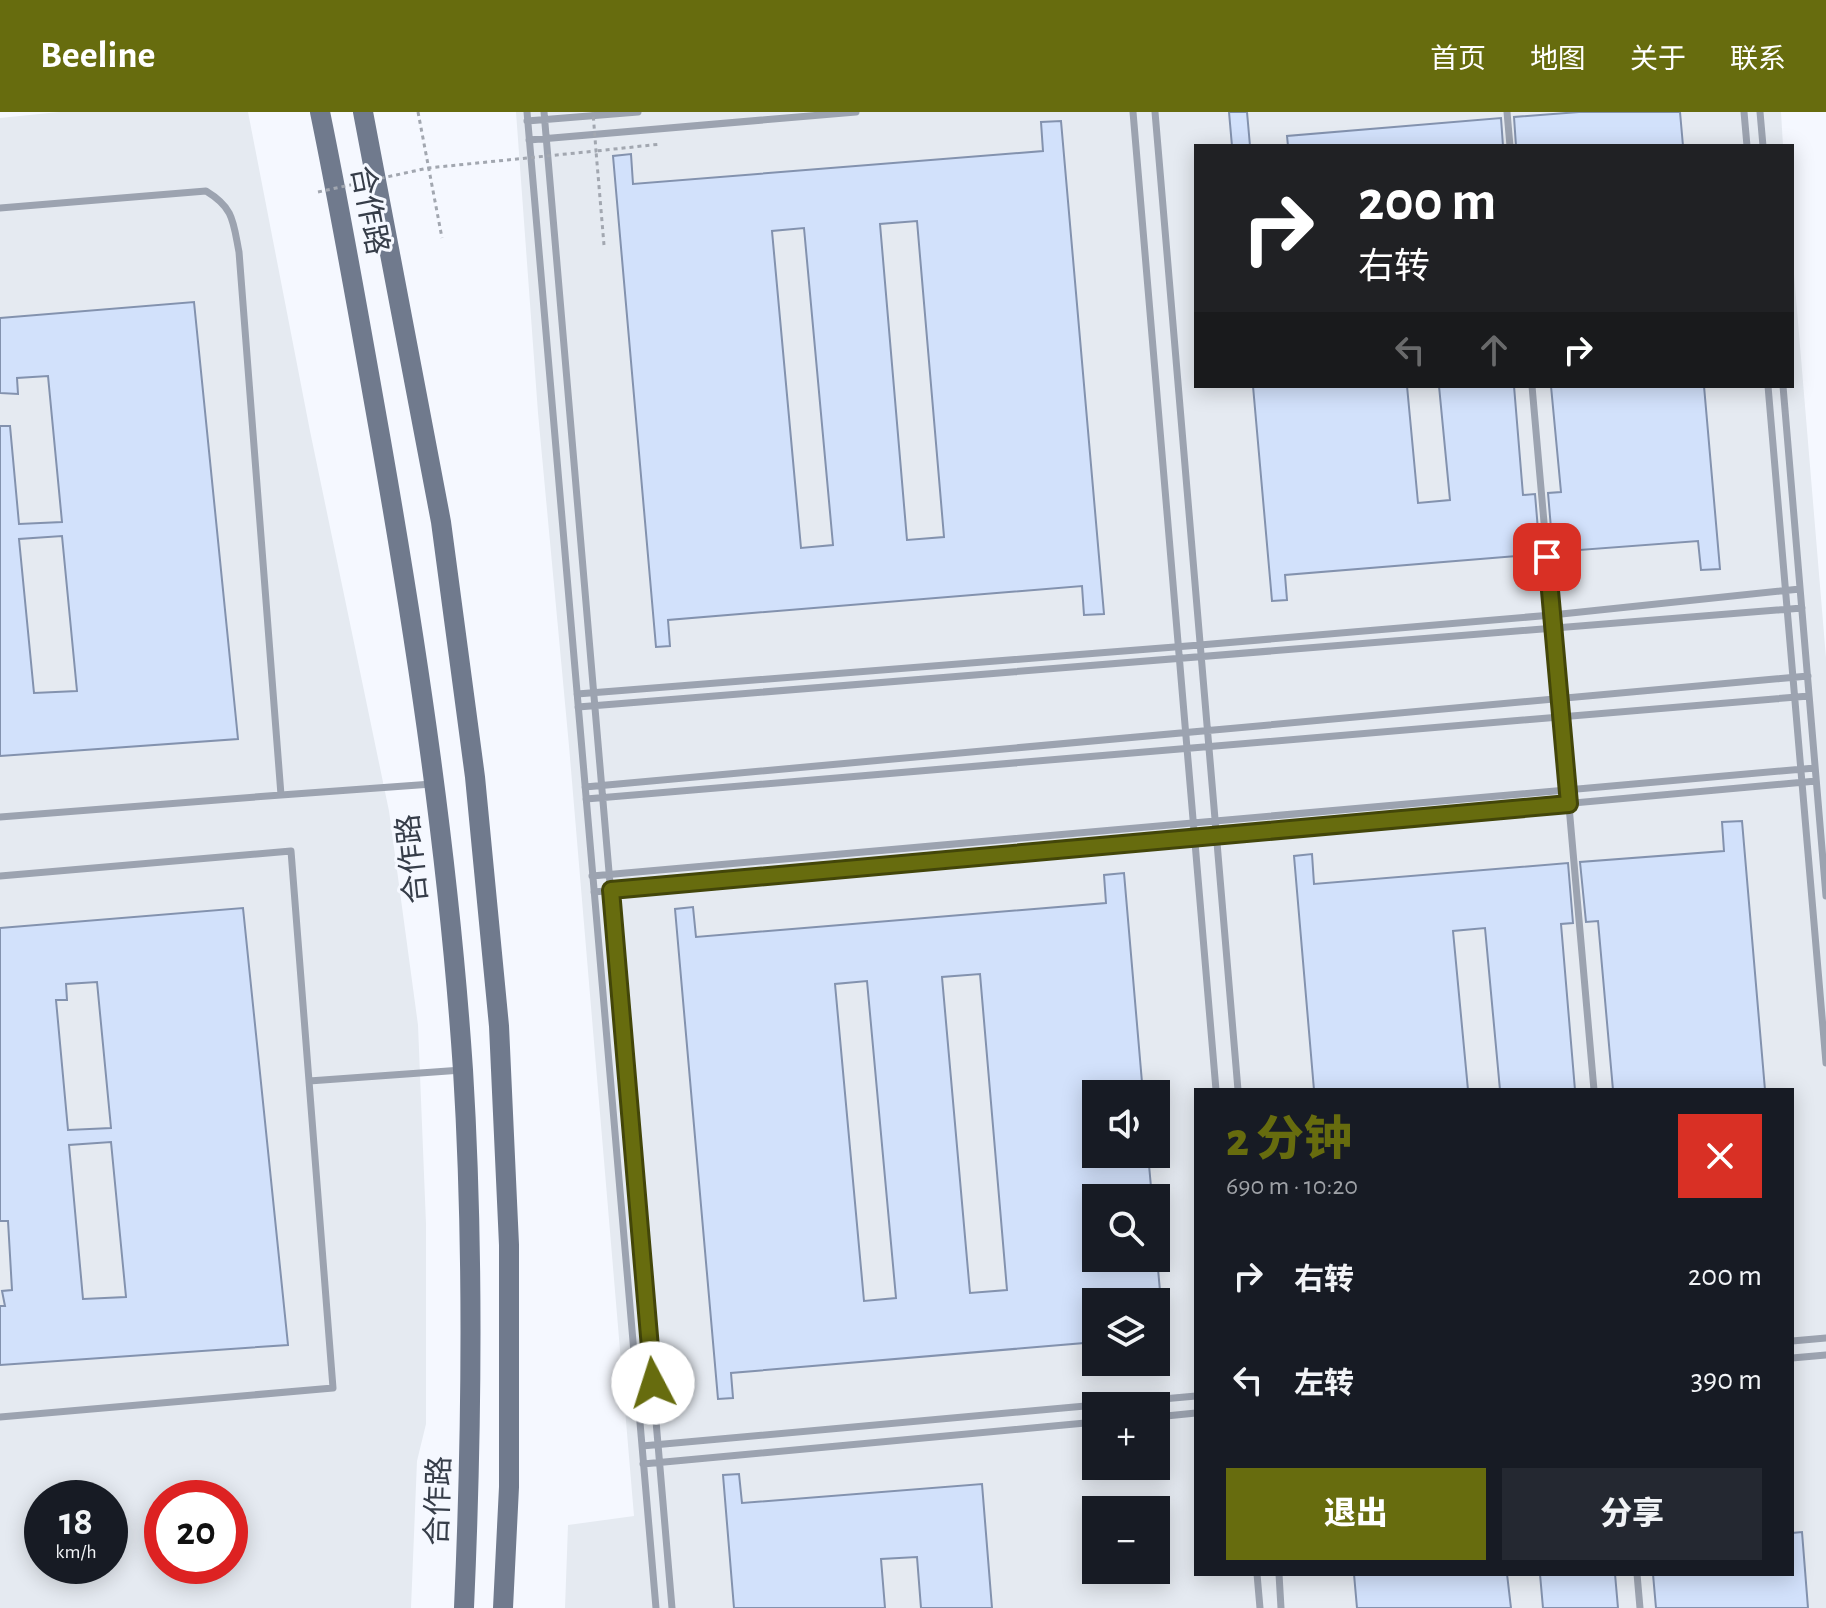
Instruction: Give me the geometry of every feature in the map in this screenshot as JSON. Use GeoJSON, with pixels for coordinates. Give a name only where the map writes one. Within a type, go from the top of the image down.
{"type":"FeatureCollection","features":[{"type":"Feature","properties":{"kind":"main road","name":"合作路"},"geometry":{"type":"LineString","coordinates":[[320,112],[340,207],[398,543],[434,784],[463,1070],[470,1445],[464,1608]]}},
{"type":"Feature","properties":{"kind":"main road","name":"合作路"},"geometry":{"type":"LineString","coordinates":[[363,112],[441,522],[475,777],[496,995],[509,1245],[509,1487],[503,1608]]}},
{"type":"Feature","properties":{"kind":"lane"},"geometry":{"type":"LineString","coordinates":[[638,112],[527,117],[656,1608]]}},
{"type":"Feature","properties":{"kind":"lane"},"geometry":{"type":"LineString","coordinates":[[529,140],[856,112]]}},
{"type":"Feature","properties":{"kind":"lane"},"geometry":{"type":"LineString","coordinates":[[1133,112],[1216,1088]]}},
{"type":"Feature","properties":{"kind":"lane"},"geometry":{"type":"LineString","coordinates":[[1155,112],[1238,1088]]}},
{"type":"Feature","properties":{"kind":"lane"},"geometry":{"type":"LineString","coordinates":[[1507,112],[1510,144]]}},
{"type":"Feature","properties":{"kind":"lane"},"geometry":{"type":"LineString","coordinates":[[1744,112],[1747,144]]}},
{"type":"Feature","properties":{"kind":"lane"},"geometry":{"type":"LineString","coordinates":[[1760,112],[1763,144]]}},
{"type":"Feature","properties":{"kind":"lane"},"geometry":{"type":"LineString","coordinates":[[544,116],[672,1608]]}},
{"type":"Feature","properties":{"kind":"lane"},"geometry":{"type":"LineString","coordinates":[[0,208],[206,191],[222,201],[232,215],[239,252],[281,795]]}},
{"type":"Feature","properties":{"kind":"lane"},"geometry":{"type":"LineString","coordinates":[[1532,388],[1594,1088]]}},
{"type":"Feature","properties":{"kind":"lane"},"geometry":{"type":"LineString","coordinates":[[1768,388],[1826,1063]]}},
{"type":"Feature","properties":{"kind":"lane"},"geometry":{"type":"LineString","coordinates":[[1783,388],[1826,896]]}},
{"type":"Feature","properties":{"kind":"lane"},"geometry":{"type":"LineString","coordinates":[[577,694],[1552,615],[1800,589]]}},
{"type":"Feature","properties":{"kind":"lane"},"geometry":{"type":"LineString","coordinates":[[578,707],[1802,608]]}},
{"type":"Feature","properties":{"kind":"lane"},"geometry":{"type":"LineString","coordinates":[[585,787],[1808,676]]}},
{"type":"Feature","properties":{"kind":"lane"},"geometry":{"type":"LineString","coordinates":[[586,799],[1809,696]]}},
{"type":"Feature","properties":{"kind":"lane"},"geometry":{"type":"LineString","coordinates":[[592,876],[1815,768]]}},
{"type":"Feature","properties":{"kind":"lane"},"geometry":{"type":"LineString","coordinates":[[594,892],[1816,781]]}},
{"type":"Feature","properties":{"kind":"lane"},"geometry":{"type":"LineString","coordinates":[[0,817],[434,784]]}},
{"type":"Feature","properties":{"kind":"lane"},"geometry":{"type":"LineString","coordinates":[[0,876],[291,851],[333,1388],[0,1417]]}},
{"type":"Feature","properties":{"kind":"lane"},"geometry":{"type":"LineString","coordinates":[[309,1081],[463,1070]]}},
{"type":"Feature","properties":{"kind":"lane"},"geometry":{"type":"LineString","coordinates":[[1794,1341],[1826,1338]]}},
{"type":"Feature","properties":{"kind":"lane"},"geometry":{"type":"LineString","coordinates":[[1794,1358],[1826,1355]]}},
{"type":"Feature","properties":{"kind":"lane"},"geometry":{"type":"LineString","coordinates":[[642,1446],[1194,1396]]}},
{"type":"Feature","properties":{"kind":"lane"},"geometry":{"type":"LineString","coordinates":[[1170,1416],[1194,1413]]}},
{"type":"Feature","properties":{"kind":"lane"},"geometry":{"type":"LineString","coordinates":[[643,1464],[1082,1423]]}},
{"type":"Feature","properties":{"kind":"lane"},"geometry":{"type":"LineString","coordinates":[[1257,1576],[1260,1608]]}},
{"type":"Feature","properties":{"kind":"lane"},"geometry":{"type":"LineString","coordinates":[[1279,1576],[1281,1608]]}},
{"type":"Feature","properties":{"kind":"lane"},"geometry":{"type":"LineString","coordinates":[[1637,1576],[1640,1608]]}},
{"type":"Feature","properties":{"kind":"path"},"geometry":{"type":"LineString","coordinates":[[418,112],[442,238]]}},
{"type":"Feature","properties":{"kind":"path"},"geometry":{"type":"LineString","coordinates":[[593,112],[604,245]]}},
{"type":"Feature","properties":{"kind":"path"},"geometry":{"type":"LineString","coordinates":[[318,192],[428,168],[661,144]]}},
{"type":"Feature","properties":{"kind":"shaded area"},"geometry":{"type":"Polygon","coordinates":[[[59,112],[248,112],[389,811],[418,1025],[426,1224],[426,1424],[417,1461],[411,1608],[0,1608],[0,118],[59,112]]]}},
{"type":"Feature","properties":{"kind":"shaded area"},"geometry":{"type":"Polygon","coordinates":[[[516,112],[1781,112],[1783,144],[1194,144],[1194,388],[1794,388],[1794,274],[1826,658],[1826,1608],[565,1608],[568,1525],[634,1516],[538,413],[516,112]]]}},
{"type":"Feature","properties":{"kind":"building"},"geometry":{"type":"Polygon","coordinates":[[[1229,112],[1247,112],[1250,144],[1232,144],[1229,112]]]}},
{"type":"Feature","properties":{"kind":"building"},"geometry":{"type":"Polygon","coordinates":[[[1579,112],[1680,112],[1683,144],[1516,144],[1514,117],[1579,112]]]}},
{"type":"Feature","properties":{"kind":"building"},"geometry":{"type":"Polygon","coordinates":[[[1501,118],[1503,144],[1288,144],[1287,136],[1501,118]]]}},
{"type":"Feature","properties":{"kind":"building"},"geometry":{"type":"Polygon","coordinates":[[[1061,121],[1104,614],[1084,615],[1082,586],[668,620],[670,646],[656,647],[613,156],[631,154],[633,184],[1043,151],[1041,122],[1061,121]],[[917,221],[880,224],[907,540],[944,537],[917,221]],[[804,228],[772,231],[801,548],[833,545],[804,228]]]}},
{"type":"Feature","properties":{"kind":"building"},"geometry":{"type":"Polygon","coordinates":[[[194,302],[238,739],[0,756],[0,426],[10,426],[19,524],[62,522],[48,376],[17,378],[18,394],[0,393],[0,318],[194,302]],[[62,536],[19,539],[34,693],[77,691],[62,536]]]}},
{"type":"Feature","properties":{"kind":"building"},"geometry":{"type":"Polygon","coordinates":[[[1253,388],[1407,388],[1418,503],[1450,500],[1439,388],[1514,388],[1523,495],[1535,494],[1540,554],[1285,575],[1287,600],[1272,601],[1253,388]]]}},
{"type":"Feature","properties":{"kind":"building"},"geometry":{"type":"Polygon","coordinates":[[[1551,388],[1704,388],[1720,569],[1701,570],[1698,541],[1553,552],[1548,493],[1561,492],[1551,388]]]}},
{"type":"Feature","properties":{"kind":"building"},"geometry":{"type":"Polygon","coordinates":[[[1742,821],[1765,1088],[1613,1088],[1598,921],[1586,922],[1580,862],[1724,851],[1722,822],[1742,821]]]}},
{"type":"Feature","properties":{"kind":"building"},"geometry":{"type":"Polygon","coordinates":[[[1312,854],[1314,884],[1568,863],[1573,923],[1561,924],[1575,1088],[1500,1088],[1485,928],[1453,931],[1468,1088],[1314,1088],[1294,856],[1312,854]]]}},
{"type":"Feature","properties":{"kind":"building"},"geometry":{"type":"Polygon","coordinates":[[[1124,873],[1142,1080],[1082,1080],[1082,1168],[1149,1168],[1151,1184],[1082,1184],[1082,1272],[1158,1272],[1160,1288],[1082,1288],[1082,1343],[731,1373],[733,1398],[718,1399],[675,909],[693,907],[696,937],[1106,903],[1104,875],[1124,873]],[[980,974],[942,977],[970,1293],[1007,1290],[980,974]],[[867,981],[835,984],[864,1301],[896,1298],[867,981]]]}},
{"type":"Feature","properties":{"kind":"building"},"geometry":{"type":"Polygon","coordinates":[[[243,908],[288,1345],[0,1365],[0,1306],[5,1306],[2,1291],[12,1290],[8,1221],[0,1221],[0,928],[243,908]],[[97,982],[66,984],[67,1000],[56,1000],[68,1130],[111,1128],[97,982]],[[111,1142],[69,1145],[83,1299],[126,1297],[111,1142]]]}},
{"type":"Feature","properties":{"kind":"building"},"geometry":{"type":"Polygon","coordinates":[[[739,1474],[742,1503],[982,1484],[992,1608],[921,1608],[917,1557],[881,1559],[885,1608],[734,1608],[723,1475],[739,1474]]]}},
{"type":"Feature","properties":{"kind":"building"},"geometry":{"type":"Polygon","coordinates":[[[1802,1532],[1808,1608],[1656,1608],[1653,1576],[1794,1576],[1794,1533],[1802,1532]]]}},
{"type":"Feature","properties":{"kind":"building"},"geometry":{"type":"Polygon","coordinates":[[[1354,1576],[1507,1576],[1511,1608],[1357,1608],[1354,1576]]]}},
{"type":"Feature","properties":{"kind":"building"},"geometry":{"type":"Polygon","coordinates":[[[1540,1576],[1615,1576],[1618,1608],[1543,1608],[1540,1576]]]}},
{"type":"Feature","properties":{"kind":"route"},"geometry":{"type":"LineString","coordinates":[[653,1383],[611,890],[1569,804],[1547,557]]}}]}
